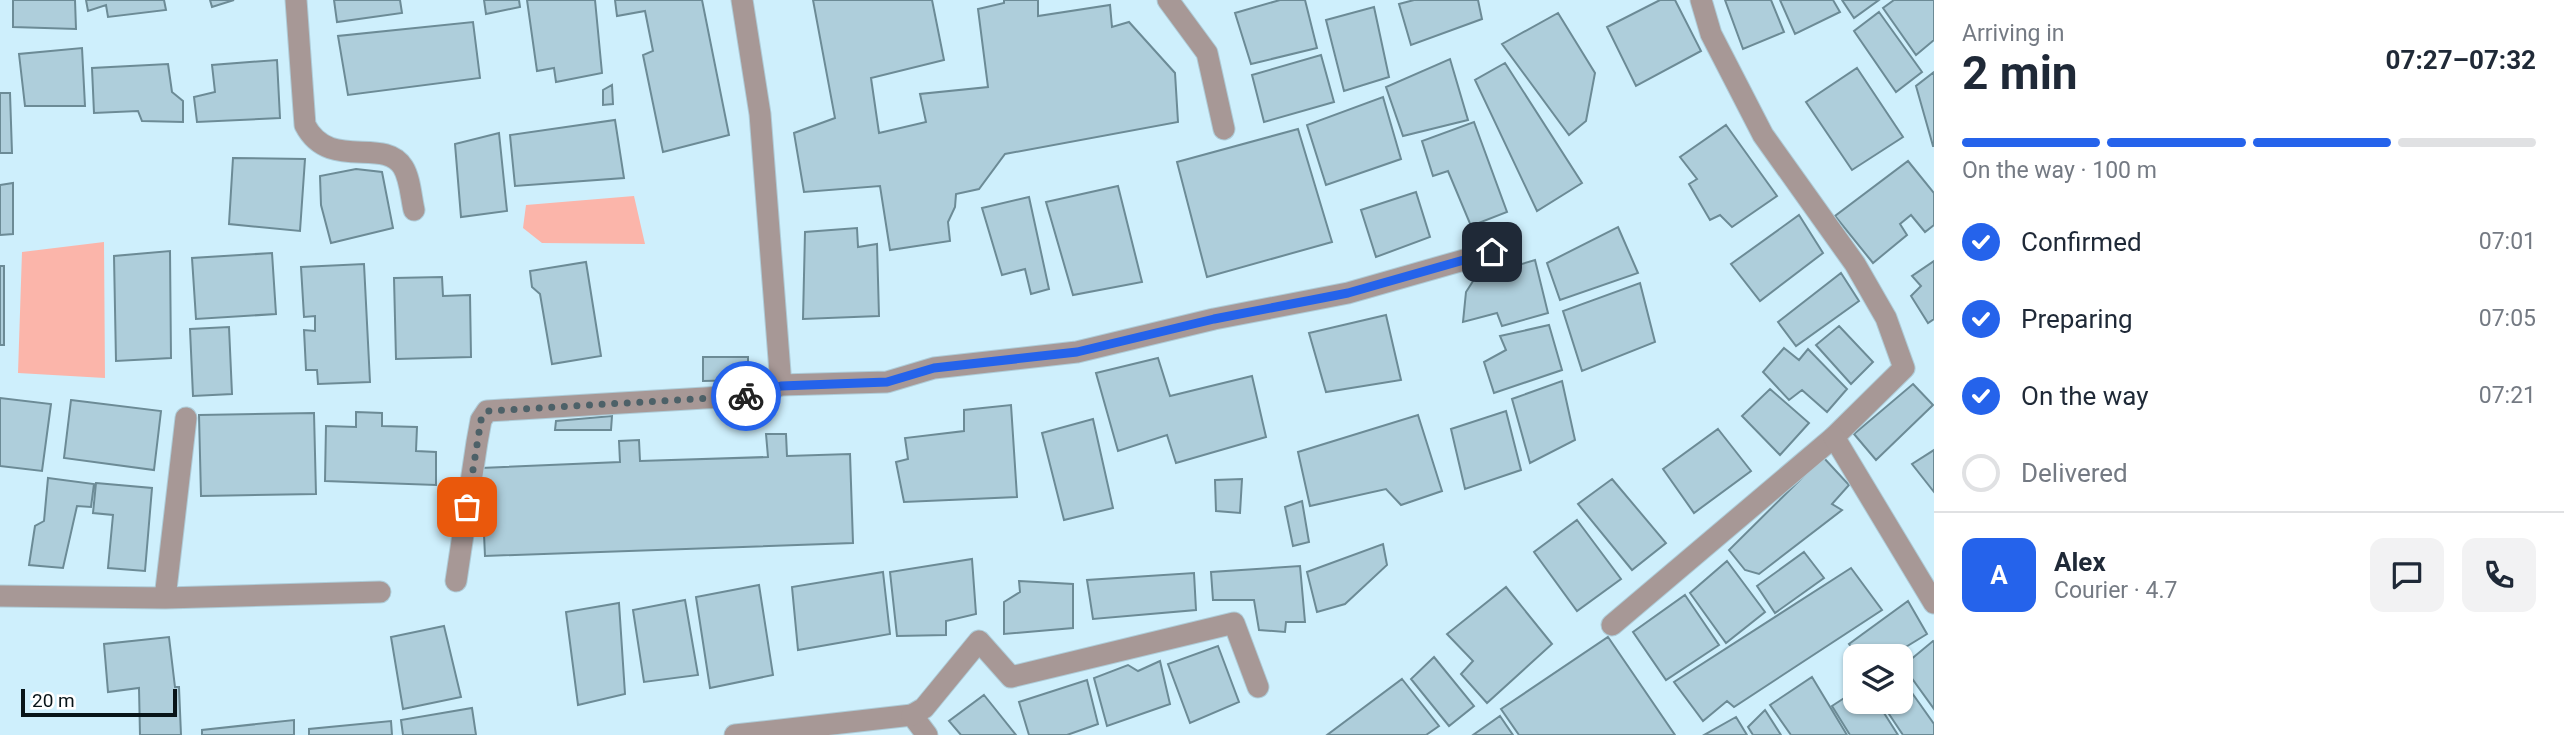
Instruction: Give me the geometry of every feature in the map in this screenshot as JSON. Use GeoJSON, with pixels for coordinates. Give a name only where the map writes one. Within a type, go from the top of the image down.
{"type":"FeatureCollection","features":[{"type":"Feature","properties":{"kind":"street"},"geometry":{"type":"LineString","coordinates":[[296,0],[305,125],[313,140],[326,148],[383,154],[397,159],[405,169],[414,209]]}},
{"type":"Feature","properties":{"kind":"street"},"geometry":{"type":"LineString","coordinates":[[742,0],[760,114],[781,386]]}},
{"type":"Feature","properties":{"kind":"street"},"geometry":{"type":"LineString","coordinates":[[1168,0],[1207,52],[1224,129]]}},
{"type":"Feature","properties":{"kind":"street"},"geometry":{"type":"LineString","coordinates":[[1612,625],[1834,438],[1904,368],[1886,318],[1855,264],[1763,135],[1711,34],[1701,0]]}},
{"type":"Feature","properties":{"kind":"street"},"geometry":{"type":"LineString","coordinates":[[456,581],[481,420],[487,411],[755,395],[781,386],[887,382],[934,368],[1077,352],[1214,319],[1348,293],[1492,252]]}},
{"type":"Feature","properties":{"kind":"street"},"geometry":{"type":"LineString","coordinates":[[165,598],[186,418]]}},
{"type":"Feature","properties":{"kind":"street"},"geometry":{"type":"LineString","coordinates":[[1834,438],[1934,603]]}},
{"type":"Feature","properties":{"kind":"street"},"geometry":{"type":"LineString","coordinates":[[0,596],[165,598],[380,592]]}},
{"type":"Feature","properties":{"kind":"street"},"geometry":{"type":"LineString","coordinates":[[734,735],[912,715],[924,708],[979,641],[1011,677],[1234,623],[1258,687]]}},
{"type":"Feature","properties":{"kind":"street"},"geometry":{"type":"LineString","coordinates":[[912,715],[927,735]]}},
{"type":"Feature","properties":{"kind":"shaded area"},"geometry":{"type":"Polygon","coordinates":[[[634,196],[645,244],[542,243],[523,228],[526,205],[634,196]]]}},
{"type":"Feature","properties":{"kind":"shaded area"},"geometry":{"type":"Polygon","coordinates":[[[104,242],[105,378],[18,373],[22,252],[104,242]]]}},
{"type":"Feature","properties":{"kind":"building"},"geometry":{"type":"Polygon","coordinates":[[[13,0],[75,0],[76,29],[13,27],[13,0]]]}},
{"type":"Feature","properties":{"kind":"building"},"geometry":{"type":"Polygon","coordinates":[[[86,0],[164,0],[166,10],[108,17],[106,5],[88,11],[86,0]]]}},
{"type":"Feature","properties":{"kind":"building"},"geometry":{"type":"Polygon","coordinates":[[[210,0],[234,0],[212,7],[210,0]]]}},
{"type":"Feature","properties":{"kind":"building"},"geometry":{"type":"Polygon","coordinates":[[[334,0],[400,0],[402,13],[337,22],[334,0]]]}},
{"type":"Feature","properties":{"kind":"building"},"geometry":{"type":"Polygon","coordinates":[[[484,0],[519,0],[520,7],[486,14],[484,0]]]}},
{"type":"Feature","properties":{"kind":"building"},"geometry":{"type":"Polygon","coordinates":[[[527,0],[595,0],[602,73],[556,82],[554,68],[537,71],[527,0]]]}},
{"type":"Feature","properties":{"kind":"building"},"geometry":{"type":"Polygon","coordinates":[[[615,0],[702,0],[729,135],[663,152],[643,55],[653,51],[645,11],[617,16],[615,0]]]}},
{"type":"Feature","properties":{"kind":"building"},"geometry":{"type":"Polygon","coordinates":[[[813,0],[932,0],[944,60],[871,78],[879,133],[926,122],[920,94],[988,87],[978,9],[1004,3],[1004,0],[1038,0],[1038,16],[1110,5],[1112,27],[1129,22],[1175,73],[1178,122],[1005,154],[979,189],[956,194],[955,207],[948,222],[950,241],[890,250],[880,186],[804,192],[794,133],[835,118],[813,0]]]}},
{"type":"Feature","properties":{"kind":"building"},"geometry":{"type":"Polygon","coordinates":[[[1280,0],[1305,0],[1317,48],[1251,64],[1235,13],[1280,0]]]}},
{"type":"Feature","properties":{"kind":"building"},"geometry":{"type":"Polygon","coordinates":[[[1414,0],[1478,0],[1482,19],[1411,45],[1399,4],[1414,0]]]}},
{"type":"Feature","properties":{"kind":"building"},"geometry":{"type":"Polygon","coordinates":[[[1660,0],[1675,0],[1701,51],[1636,86],[1607,27],[1660,0]]]}},
{"type":"Feature","properties":{"kind":"building"},"geometry":{"type":"Polygon","coordinates":[[[1725,0],[1771,0],[1784,32],[1743,49],[1725,0]]]}},
{"type":"Feature","properties":{"kind":"building"},"geometry":{"type":"Polygon","coordinates":[[[1780,0],[1833,0],[1840,12],[1795,34],[1780,0]]]}},
{"type":"Feature","properties":{"kind":"building"},"geometry":{"type":"Polygon","coordinates":[[[1842,0],[1879,0],[1854,18],[1842,0]]]}},
{"type":"Feature","properties":{"kind":"building"},"geometry":{"type":"Polygon","coordinates":[[[1894,0],[1934,0],[1934,40],[1916,55],[1883,8],[1894,0]]]}},
{"type":"Feature","properties":{"kind":"building"},"geometry":{"type":"Polygon","coordinates":[[[1374,7],[1389,77],[1344,91],[1326,20],[1374,7]]]}},
{"type":"Feature","properties":{"kind":"building"},"geometry":{"type":"Polygon","coordinates":[[[1879,12],[1922,72],[1896,92],[1854,31],[1879,12]]]}},
{"type":"Feature","properties":{"kind":"building"},"geometry":{"type":"Polygon","coordinates":[[[1558,13],[1595,73],[1586,121],[1569,135],[1502,44],[1558,13]]]}},
{"type":"Feature","properties":{"kind":"building"},"geometry":{"type":"Polygon","coordinates":[[[473,22],[480,78],[348,95],[338,36],[473,22]]]}},
{"type":"Feature","properties":{"kind":"building"},"geometry":{"type":"Polygon","coordinates":[[[82,48],[85,106],[25,106],[19,54],[82,48]]]}},
{"type":"Feature","properties":{"kind":"building"},"geometry":{"type":"Polygon","coordinates":[[[1321,55],[1334,102],[1264,122],[1252,75],[1321,55]]]}},
{"type":"Feature","properties":{"kind":"building"},"geometry":{"type":"Polygon","coordinates":[[[1450,59],[1468,120],[1403,136],[1386,87],[1450,59]]]}},
{"type":"Feature","properties":{"kind":"building"},"geometry":{"type":"Polygon","coordinates":[[[277,60],[280,118],[197,122],[194,97],[215,92],[212,65],[277,60]]]}},
{"type":"Feature","properties":{"kind":"building"},"geometry":{"type":"Polygon","coordinates":[[[1505,63],[1582,183],[1537,211],[1475,80],[1505,63]]]}},
{"type":"Feature","properties":{"kind":"building"},"geometry":{"type":"Polygon","coordinates":[[[168,64],[172,92],[183,101],[183,122],[142,121],[138,111],[94,113],[92,68],[168,64]]]}},
{"type":"Feature","properties":{"kind":"building"},"geometry":{"type":"Polygon","coordinates":[[[1857,68],[1903,137],[1852,170],[1806,102],[1857,68]]]}},
{"type":"Feature","properties":{"kind":"building"},"geometry":{"type":"Polygon","coordinates":[[[1934,72],[1934,146],[1933,146],[1916,86],[1934,72]]]}},
{"type":"Feature","properties":{"kind":"building"},"geometry":{"type":"Polygon","coordinates":[[[612,85],[613,104],[603,105],[603,90],[612,85]]]}},
{"type":"Feature","properties":{"kind":"building"},"geometry":{"type":"Polygon","coordinates":[[[0,93],[10,93],[12,153],[0,153],[0,93]]]}},
{"type":"Feature","properties":{"kind":"building"},"geometry":{"type":"Polygon","coordinates":[[[1383,97],[1401,159],[1326,185],[1307,125],[1383,97]]]}},
{"type":"Feature","properties":{"kind":"building"},"geometry":{"type":"Polygon","coordinates":[[[615,120],[624,178],[515,186],[510,135],[615,120]]]}},
{"type":"Feature","properties":{"kind":"building"},"geometry":{"type":"Polygon","coordinates":[[[1474,122],[1507,212],[1471,226],[1448,171],[1433,176],[1422,141],[1474,122]]]}},
{"type":"Feature","properties":{"kind":"building"},"geometry":{"type":"Polygon","coordinates":[[[1726,125],[1777,196],[1732,227],[1720,215],[1710,220],[1689,184],[1697,179],[1680,157],[1726,125]]]}},
{"type":"Feature","properties":{"kind":"building"},"geometry":{"type":"Polygon","coordinates":[[[1298,129],[1332,242],[1207,277],[1177,162],[1298,129]]]}},
{"type":"Feature","properties":{"kind":"building"},"geometry":{"type":"Polygon","coordinates":[[[499,133],[507,211],[461,217],[455,144],[499,133]]]}},
{"type":"Feature","properties":{"kind":"building"},"geometry":{"type":"Polygon","coordinates":[[[233,158],[305,159],[300,231],[229,224],[233,158]]]}},
{"type":"Feature","properties":{"kind":"building"},"geometry":{"type":"Polygon","coordinates":[[[1908,161],[1934,193],[1934,225],[1925,232],[1911,215],[1900,224],[1907,235],[1873,263],[1835,216],[1908,161]]]}},
{"type":"Feature","properties":{"kind":"building"},"geometry":{"type":"Polygon","coordinates":[[[356,169],[382,172],[393,228],[331,243],[321,205],[320,176],[356,169]]]}},
{"type":"Feature","properties":{"kind":"building"},"geometry":{"type":"Polygon","coordinates":[[[13,183],[13,234],[0,235],[0,185],[13,183]]]}},
{"type":"Feature","properties":{"kind":"building"},"geometry":{"type":"Polygon","coordinates":[[[1118,186],[1142,282],[1073,295],[1046,202],[1118,186]]]}},
{"type":"Feature","properties":{"kind":"building"},"geometry":{"type":"Polygon","coordinates":[[[1416,192],[1430,237],[1376,257],[1361,210],[1416,192]]]}},
{"type":"Feature","properties":{"kind":"building"},"geometry":{"type":"Polygon","coordinates":[[[1029,197],[1049,289],[1031,294],[1025,269],[1002,275],[982,208],[1029,197]]]}},
{"type":"Feature","properties":{"kind":"building"},"geometry":{"type":"Polygon","coordinates":[[[1799,215],[1823,253],[1760,301],[1731,264],[1799,215]]]}},
{"type":"Feature","properties":{"kind":"building"},"geometry":{"type":"Polygon","coordinates":[[[1618,227],[1638,273],[1560,300],[1547,263],[1618,227]]]}},
{"type":"Feature","properties":{"kind":"building"},"geometry":{"type":"Polygon","coordinates":[[[857,228],[858,247],[877,244],[879,316],[803,319],[805,232],[857,228]]]}},
{"type":"Feature","properties":{"kind":"building"},"geometry":{"type":"Polygon","coordinates":[[[170,251],[171,358],[116,361],[114,256],[170,251]]]}},
{"type":"Feature","properties":{"kind":"building"},"geometry":{"type":"Polygon","coordinates":[[[272,253],[276,314],[196,319],[192,258],[272,253]]]}},
{"type":"Feature","properties":{"kind":"building"},"geometry":{"type":"Polygon","coordinates":[[[1535,260],[1548,313],[1502,326],[1497,313],[1463,322],[1466,292],[1475,278],[1535,260]]]}},
{"type":"Feature","properties":{"kind":"building"},"geometry":{"type":"Polygon","coordinates":[[[1934,261],[1934,319],[1928,323],[1911,296],[1921,286],[1912,276],[1934,261]]]}},
{"type":"Feature","properties":{"kind":"building"},"geometry":{"type":"Polygon","coordinates":[[[586,262],[601,356],[552,364],[540,294],[532,287],[530,271],[586,262]]]}},
{"type":"Feature","properties":{"kind":"building"},"geometry":{"type":"Polygon","coordinates":[[[364,264],[370,382],[318,384],[317,370],[306,370],[304,330],[315,331],[315,316],[304,317],[301,267],[364,264]]]}},
{"type":"Feature","properties":{"kind":"building"},"geometry":{"type":"Polygon","coordinates":[[[0,266],[4,266],[4,345],[0,345],[0,266]]]}},
{"type":"Feature","properties":{"kind":"building"},"geometry":{"type":"Polygon","coordinates":[[[1841,273],[1859,301],[1796,346],[1778,322],[1841,273]]]}},
{"type":"Feature","properties":{"kind":"building"},"geometry":{"type":"Polygon","coordinates":[[[442,277],[443,296],[470,295],[471,357],[396,359],[394,278],[442,277]]]}},
{"type":"Feature","properties":{"kind":"building"},"geometry":{"type":"Polygon","coordinates":[[[1640,283],[1655,342],[1582,371],[1563,311],[1640,283]]]}},
{"type":"Feature","properties":{"kind":"building"},"geometry":{"type":"Polygon","coordinates":[[[1386,315],[1401,380],[1326,392],[1309,333],[1386,315]]]}},
{"type":"Feature","properties":{"kind":"building"},"geometry":{"type":"Polygon","coordinates":[[[1549,325],[1562,370],[1494,393],[1484,362],[1506,350],[1500,336],[1549,325]]]}},
{"type":"Feature","properties":{"kind":"building"},"geometry":{"type":"Polygon","coordinates":[[[1839,326],[1873,362],[1851,384],[1816,345],[1839,326]]]}},
{"type":"Feature","properties":{"kind":"building"},"geometry":{"type":"Polygon","coordinates":[[[229,327],[232,394],[193,396],[190,329],[229,327]]]}},
{"type":"Feature","properties":{"kind":"building"},"geometry":{"type":"Polygon","coordinates":[[[1784,348],[1799,360],[1808,349],[1847,389],[1827,412],[1802,390],[1789,400],[1763,372],[1784,348]]]}},
{"type":"Feature","properties":{"kind":"building"},"geometry":{"type":"Polygon","coordinates":[[[703,357],[748,357],[748,380],[703,381],[703,357]]]}},
{"type":"Feature","properties":{"kind":"building"},"geometry":{"type":"Polygon","coordinates":[[[1158,358],[1170,396],[1252,376],[1266,437],[1176,463],[1167,435],[1118,451],[1096,373],[1158,358]]]}},
{"type":"Feature","properties":{"kind":"building"},"geometry":{"type":"Polygon","coordinates":[[[1562,381],[1575,440],[1530,463],[1512,399],[1562,381]]]}},
{"type":"Feature","properties":{"kind":"building"},"geometry":{"type":"Polygon","coordinates":[[[1913,384],[1933,405],[1876,460],[1854,434],[1913,384]]]}},
{"type":"Feature","properties":{"kind":"building"},"geometry":{"type":"Polygon","coordinates":[[[1770,389],[1809,423],[1780,455],[1742,416],[1770,389]]]}},
{"type":"Feature","properties":{"kind":"building"},"geometry":{"type":"Polygon","coordinates":[[[0,398],[51,404],[42,471],[0,466],[0,398]]]}},
{"type":"Feature","properties":{"kind":"building"},"geometry":{"type":"Polygon","coordinates":[[[71,400],[161,411],[154,470],[64,458],[71,400]]]}},
{"type":"Feature","properties":{"kind":"building"},"geometry":{"type":"Polygon","coordinates":[[[1011,405],[1017,497],[904,502],[896,462],[908,459],[905,438],[964,431],[964,410],[1011,405]]]}},
{"type":"Feature","properties":{"kind":"building"},"geometry":{"type":"Polygon","coordinates":[[[1506,411],[1521,470],[1465,489],[1451,429],[1506,411]]]}},
{"type":"Feature","properties":{"kind":"building"},"geometry":{"type":"Polygon","coordinates":[[[356,412],[382,413],[382,426],[417,427],[416,451],[436,452],[436,485],[325,481],[326,426],[356,427],[356,412]]]}},
{"type":"Feature","properties":{"kind":"building"},"geometry":{"type":"Polygon","coordinates":[[[314,413],[316,494],[201,496],[199,415],[314,413]]]}},
{"type":"Feature","properties":{"kind":"building"},"geometry":{"type":"Polygon","coordinates":[[[1418,415],[1442,491],[1401,505],[1386,489],[1310,506],[1298,452],[1418,415]]]}},
{"type":"Feature","properties":{"kind":"building"},"geometry":{"type":"Polygon","coordinates":[[[612,416],[611,430],[555,430],[556,421],[612,416]]]}},
{"type":"Feature","properties":{"kind":"building"},"geometry":{"type":"Polygon","coordinates":[[[1093,419],[1113,508],[1064,520],[1042,433],[1093,419]]]}},
{"type":"Feature","properties":{"kind":"building"},"geometry":{"type":"Polygon","coordinates":[[[1718,429],[1751,471],[1694,513],[1663,469],[1718,429]]]}},
{"type":"Feature","properties":{"kind":"building"},"geometry":{"type":"Polygon","coordinates":[[[766,434],[786,434],[787,456],[850,454],[853,543],[485,556],[481,468],[620,462],[619,441],[639,440],[640,461],[768,457],[766,434]]]}},
{"type":"Feature","properties":{"kind":"building"},"geometry":{"type":"Polygon","coordinates":[[[1934,450],[1934,492],[1912,464],[1934,450]]]}},
{"type":"Feature","properties":{"kind":"building"},"geometry":{"type":"Polygon","coordinates":[[[1823,457],[1849,485],[1832,504],[1842,510],[1759,574],[1745,570],[1729,550],[1823,457]]]}},
{"type":"Feature","properties":{"kind":"building"},"geometry":{"type":"Polygon","coordinates":[[[48,478],[94,484],[91,507],[77,506],[63,568],[29,565],[35,526],[44,521],[48,478]]]}},
{"type":"Feature","properties":{"kind":"building"},"geometry":{"type":"Polygon","coordinates":[[[1242,479],[1240,513],[1216,511],[1215,480],[1242,479]]]}},
{"type":"Feature","properties":{"kind":"building"},"geometry":{"type":"Polygon","coordinates":[[[1612,479],[1666,543],[1632,570],[1578,504],[1612,479]]]}},
{"type":"Feature","properties":{"kind":"building"},"geometry":{"type":"Polygon","coordinates":[[[96,483],[152,488],[145,571],[108,568],[113,515],[93,513],[96,483]]]}},
{"type":"Feature","properties":{"kind":"building"},"geometry":{"type":"Polygon","coordinates":[[[1302,501],[1309,542],[1293,546],[1285,507],[1302,501]]]}},
{"type":"Feature","properties":{"kind":"building"},"geometry":{"type":"Polygon","coordinates":[[[1577,520],[1621,579],[1577,611],[1534,552],[1577,520]]]}},
{"type":"Feature","properties":{"kind":"building"},"geometry":{"type":"Polygon","coordinates":[[[1383,544],[1387,565],[1345,604],[1317,612],[1307,572],[1383,544]]]}},
{"type":"Feature","properties":{"kind":"building"},"geometry":{"type":"Polygon","coordinates":[[[1804,552],[1824,578],[1775,613],[1757,586],[1804,552]]]}},
{"type":"Feature","properties":{"kind":"building"},"geometry":{"type":"Polygon","coordinates":[[[972,559],[976,614],[946,621],[946,635],[897,636],[890,572],[972,559]]]}},
{"type":"Feature","properties":{"kind":"building"},"geometry":{"type":"Polygon","coordinates":[[[1727,561],[1765,612],[1726,643],[1690,593],[1727,561]]]}},
{"type":"Feature","properties":{"kind":"building"},"geometry":{"type":"Polygon","coordinates":[[[1300,566],[1305,622],[1286,622],[1285,632],[1259,630],[1254,600],[1213,600],[1211,572],[1300,566]]]}},
{"type":"Feature","properties":{"kind":"building"},"geometry":{"type":"Polygon","coordinates":[[[1851,568],[1882,610],[1734,707],[1727,701],[1703,721],[1674,682],[1851,568]]]}},
{"type":"Feature","properties":{"kind":"building"},"geometry":{"type":"Polygon","coordinates":[[[883,572],[890,634],[798,650],[792,587],[883,572]]]}},
{"type":"Feature","properties":{"kind":"building"},"geometry":{"type":"Polygon","coordinates":[[[1194,573],[1196,610],[1093,619],[1087,580],[1194,573]]]}},
{"type":"Feature","properties":{"kind":"building"},"geometry":{"type":"Polygon","coordinates":[[[1019,581],[1073,584],[1073,628],[1004,634],[1004,602],[1020,592],[1019,581]]]}},
{"type":"Feature","properties":{"kind":"building"},"geometry":{"type":"Polygon","coordinates":[[[759,585],[773,675],[710,688],[696,597],[759,585]]]}},
{"type":"Feature","properties":{"kind":"building"},"geometry":{"type":"Polygon","coordinates":[[[1506,587],[1552,644],[1487,703],[1461,674],[1473,661],[1447,634],[1506,587]]]}},
{"type":"Feature","properties":{"kind":"building"},"geometry":{"type":"Polygon","coordinates":[[[1685,595],[1719,645],[1666,680],[1633,632],[1685,595]]]}},
{"type":"Feature","properties":{"kind":"building"},"geometry":{"type":"Polygon","coordinates":[[[685,600],[698,675],[644,682],[633,610],[685,600]]]}},
{"type":"Feature","properties":{"kind":"building"},"geometry":{"type":"Polygon","coordinates":[[[1908,601],[1927,634],[1911,644],[1849,644],[1908,601]]]}},
{"type":"Feature","properties":{"kind":"building"},"geometry":{"type":"Polygon","coordinates":[[[619,603],[625,694],[578,705],[566,612],[619,603]]]}},
{"type":"Feature","properties":{"kind":"building"},"geometry":{"type":"Polygon","coordinates":[[[444,626],[461,697],[403,709],[391,637],[444,626]]]}},
{"type":"Feature","properties":{"kind":"building"},"geometry":{"type":"Polygon","coordinates":[[[169,637],[175,687],[179,687],[181,735],[140,735],[139,688],[108,692],[104,644],[169,637]]]}},
{"type":"Feature","properties":{"kind":"building"},"geometry":{"type":"Polygon","coordinates":[[[1608,637],[1675,735],[1519,735],[1501,709],[1608,637]]]}},
{"type":"Feature","properties":{"kind":"building"},"geometry":{"type":"Polygon","coordinates":[[[1934,642],[1934,709],[1913,680],[1913,658],[1934,642]]]}},
{"type":"Feature","properties":{"kind":"building"},"geometry":{"type":"Polygon","coordinates":[[[1218,646],[1239,702],[1190,723],[1168,664],[1218,646]]]}},
{"type":"Feature","properties":{"kind":"building"},"geometry":{"type":"Polygon","coordinates":[[[1434,657],[1474,706],[1449,726],[1411,679],[1434,657]]]}},
{"type":"Feature","properties":{"kind":"building"},"geometry":{"type":"Polygon","coordinates":[[[1160,661],[1170,704],[1107,726],[1094,678],[1128,665],[1138,671],[1160,661]]]}},
{"type":"Feature","properties":{"kind":"building"},"geometry":{"type":"Polygon","coordinates":[[[1812,677],[1847,735],[1791,735],[1770,705],[1812,677]]]}},
{"type":"Feature","properties":{"kind":"building"},"geometry":{"type":"Polygon","coordinates":[[[1402,679],[1439,726],[1426,735],[1327,735],[1402,679]]]}},
{"type":"Feature","properties":{"kind":"building"},"geometry":{"type":"Polygon","coordinates":[[[1087,680],[1098,724],[1067,735],[1029,735],[1019,702],[1087,680]]]}},
{"type":"Feature","properties":{"kind":"building"},"geometry":{"type":"Polygon","coordinates":[[[1913,694],[1934,724],[1934,735],[1903,735],[1889,714],[1913,714],[1913,694]]]}},
{"type":"Feature","properties":{"kind":"building"},"geometry":{"type":"Polygon","coordinates":[[[984,695],[1016,735],[961,735],[949,721],[984,695]]]}},
{"type":"Feature","properties":{"kind":"building"},"geometry":{"type":"Polygon","coordinates":[[[1843,699],[1843,714],[1885,714],[1898,735],[1850,735],[1832,706],[1843,699]]]}},
{"type":"Feature","properties":{"kind":"building"},"geometry":{"type":"Polygon","coordinates":[[[472,708],[476,735],[403,735],[401,720],[472,708]]]}},
{"type":"Feature","properties":{"kind":"building"},"geometry":{"type":"Polygon","coordinates":[[[1765,710],[1781,735],[1753,735],[1748,727],[1765,710]]]}},
{"type":"Feature","properties":{"kind":"building"},"geometry":{"type":"Polygon","coordinates":[[[1500,716],[1513,735],[1473,735],[1500,716]]]}},
{"type":"Feature","properties":{"kind":"building"},"geometry":{"type":"Polygon","coordinates":[[[1736,717],[1747,735],[1704,735],[1736,717]]]}},
{"type":"Feature","properties":{"kind":"building"},"geometry":{"type":"Polygon","coordinates":[[[294,720],[294,735],[202,735],[202,730],[294,720]]]}},
{"type":"Feature","properties":{"kind":"building"},"geometry":{"type":"Polygon","coordinates":[[[391,721],[392,735],[309,735],[309,729],[391,721]]]}},
{"type":"Feature","properties":{"kind":"way so far"},"geometry":{"type":"LineString","coordinates":[[467,507],[481,420],[487,411],[498,408],[746,396]]}},
{"type":"Feature","properties":{"kind":"route"},"geometry":{"type":"LineString","coordinates":[[746,396],[781,386],[887,382],[934,368],[1077,352],[1214,319],[1348,293],[1492,252]]}}]}
